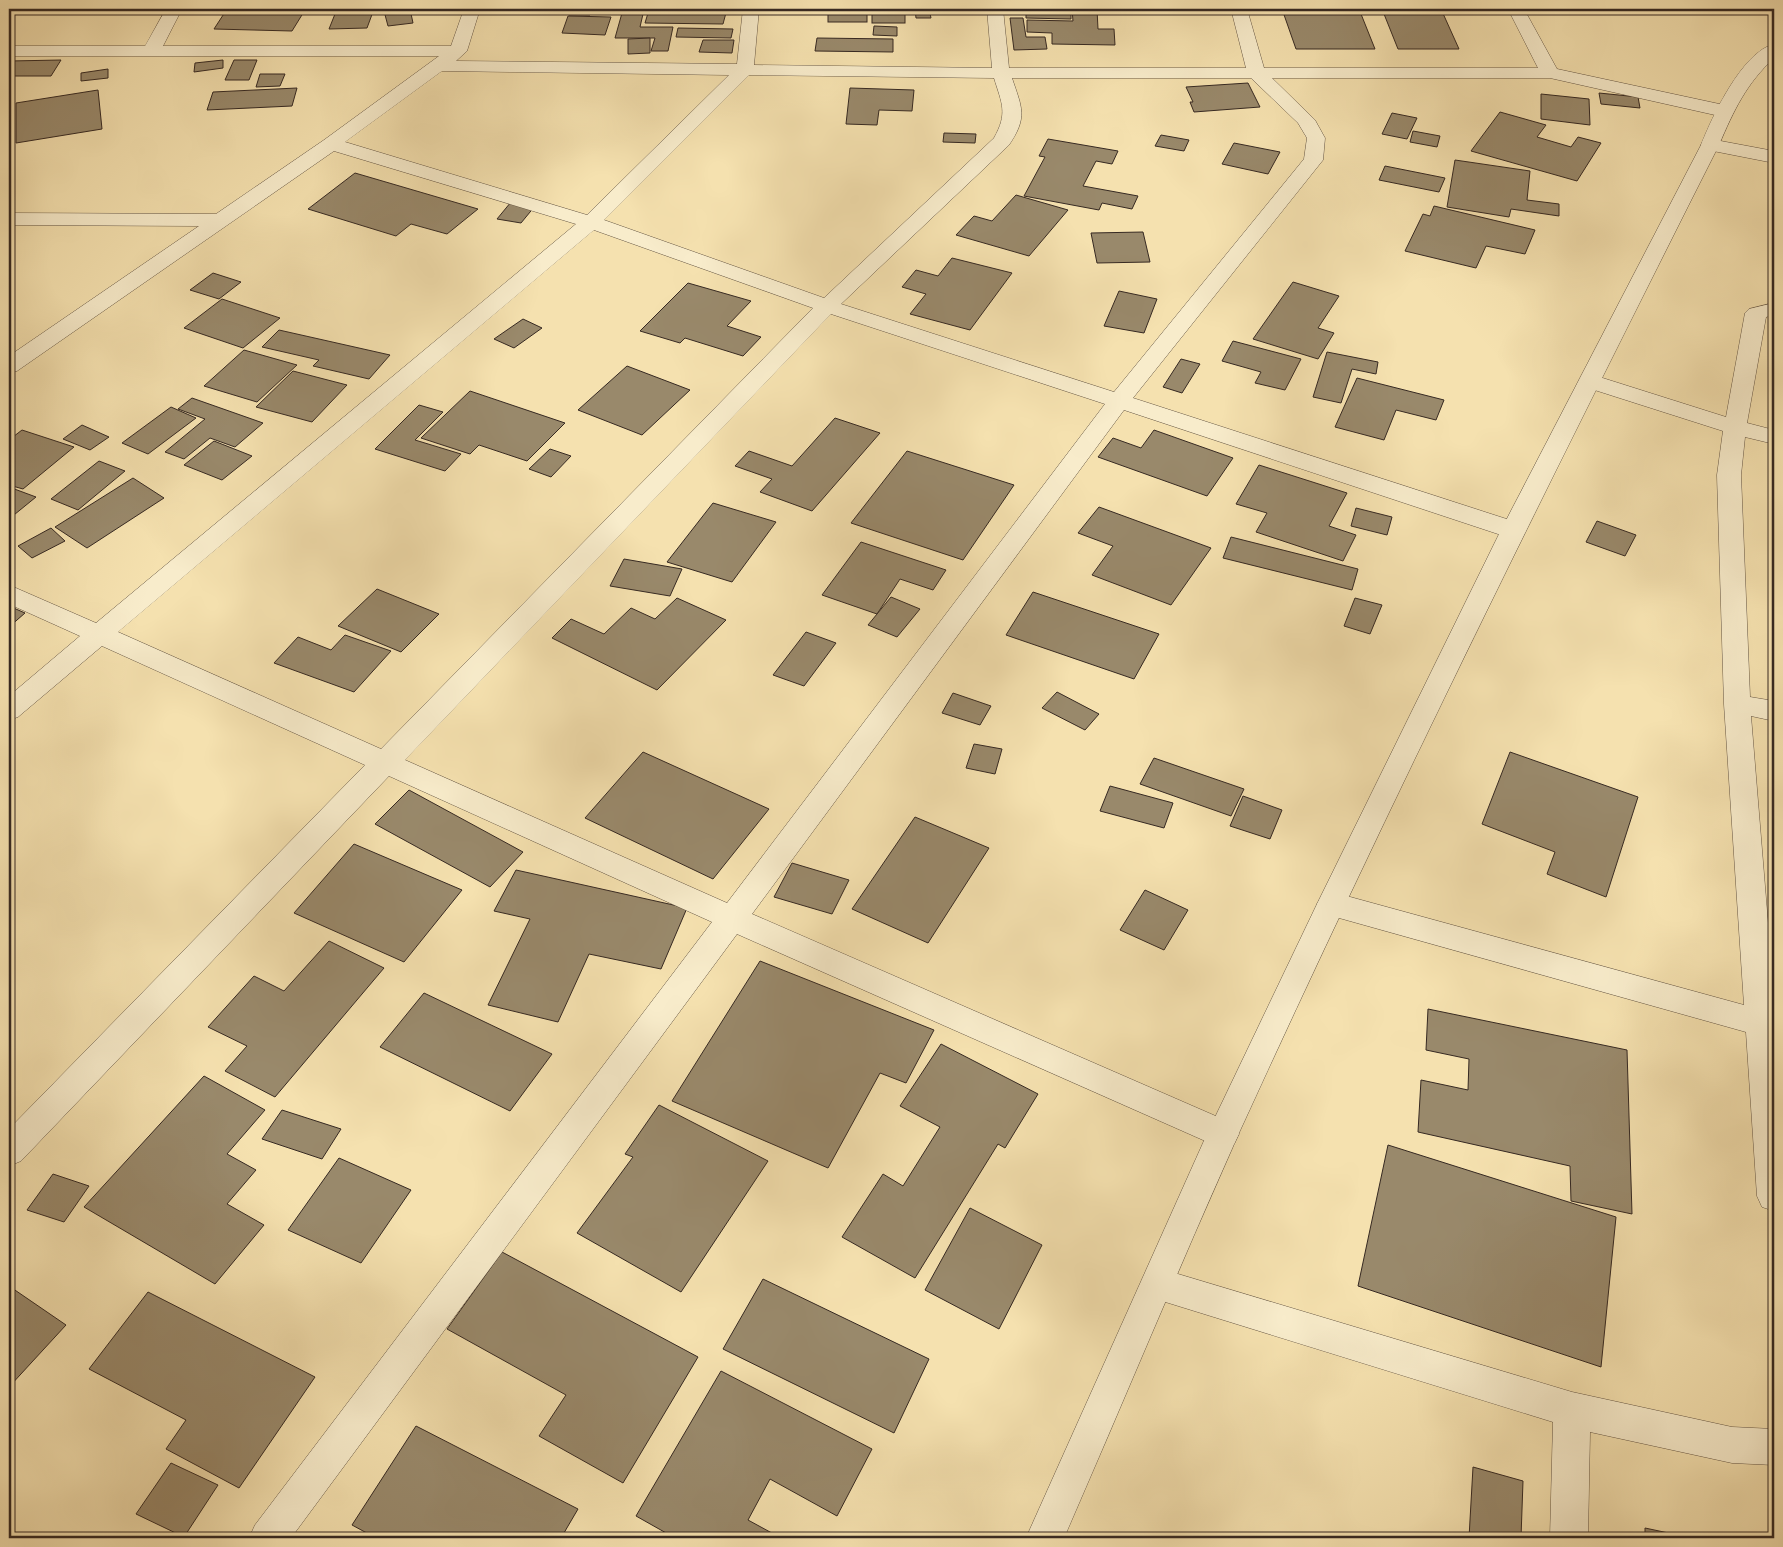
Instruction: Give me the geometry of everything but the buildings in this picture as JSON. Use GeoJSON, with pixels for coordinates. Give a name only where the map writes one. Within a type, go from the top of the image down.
{"type":"FeatureCollection","features":[{"type":"Feature","properties":{"kind":"street"},"geometry":{"type":"LineString","coordinates":[[151,51],[174,9]]}},
{"type":"Feature","properties":{"kind":"street"},"geometry":{"type":"LineString","coordinates":[[9,366],[330,144],[458,51],[472,9]]}},
{"type":"Feature","properties":{"kind":"street"},"geometry":{"type":"LineString","coordinates":[[9,710],[592,222],[746,69],[751,9]]}},
{"type":"Feature","properties":{"kind":"street"},"geometry":{"type":"LineString","coordinates":[[9,1151],[827,306],[1002,141],[1013,121],[1010,100],[1001,73],[995,9]]}},
{"type":"Feature","properties":{"kind":"street"},"geometry":{"type":"LineString","coordinates":[[268,1538],[1119,401],[1313,160],[1316,138],[1306,120],[1258,74],[1239,9]]}},
{"type":"Feature","properties":{"kind":"street"},"geometry":{"type":"LineString","coordinates":[[1516,9],[1550,73]]}},
{"type":"Feature","properties":{"kind":"street"},"geometry":{"type":"LineString","coordinates":[[1045,1538],[1223,1134],[1513,530],[1710,145],[1724,112],[1748,73],[1774,50]]}},
{"type":"Feature","properties":{"kind":"street"},"geometry":{"type":"LineString","coordinates":[[9,51],[458,51]]}},
{"type":"Feature","properties":{"kind":"street"},"geometry":{"type":"LineString","coordinates":[[438,66],[1001,73],[1550,73],[1724,112]]}},
{"type":"Feature","properties":{"kind":"street"},"geometry":{"type":"LineString","coordinates":[[330,144],[592,222],[827,306],[1513,530]]}},
{"type":"Feature","properties":{"kind":"street"},"geometry":{"type":"LineString","coordinates":[[1710,145],[1774,157]]}},
{"type":"Feature","properties":{"kind":"street"},"geometry":{"type":"LineString","coordinates":[[9,219],[218,220]]}},
{"type":"Feature","properties":{"kind":"street"},"geometry":{"type":"LineString","coordinates":[[1774,310],[1756,313],[1735,427],[1729,475],[1737,704],[1774,1196]]}},
{"type":"Feature","properties":{"kind":"street"},"geometry":{"type":"LineString","coordinates":[[1590,381],[1735,427],[1774,437]]}},
{"type":"Feature","properties":{"kind":"street"},"geometry":{"type":"LineString","coordinates":[[9,594],[732,918],[1223,1134]]}},
{"type":"Feature","properties":{"kind":"street"},"geometry":{"type":"LineString","coordinates":[[1737,704],[1774,710]]}},
{"type":"Feature","properties":{"kind":"street"},"geometry":{"type":"LineString","coordinates":[[1332,904],[1761,1022]]}},
{"type":"Feature","properties":{"kind":"street"},"geometry":{"type":"LineString","coordinates":[[1158,1284],[1572,1410],[1732,1444],[1774,1447]]}},
{"type":"Feature","properties":{"kind":"street"},"geometry":{"type":"LineString","coordinates":[[1569,1538],[1572,1410]]}}]}
